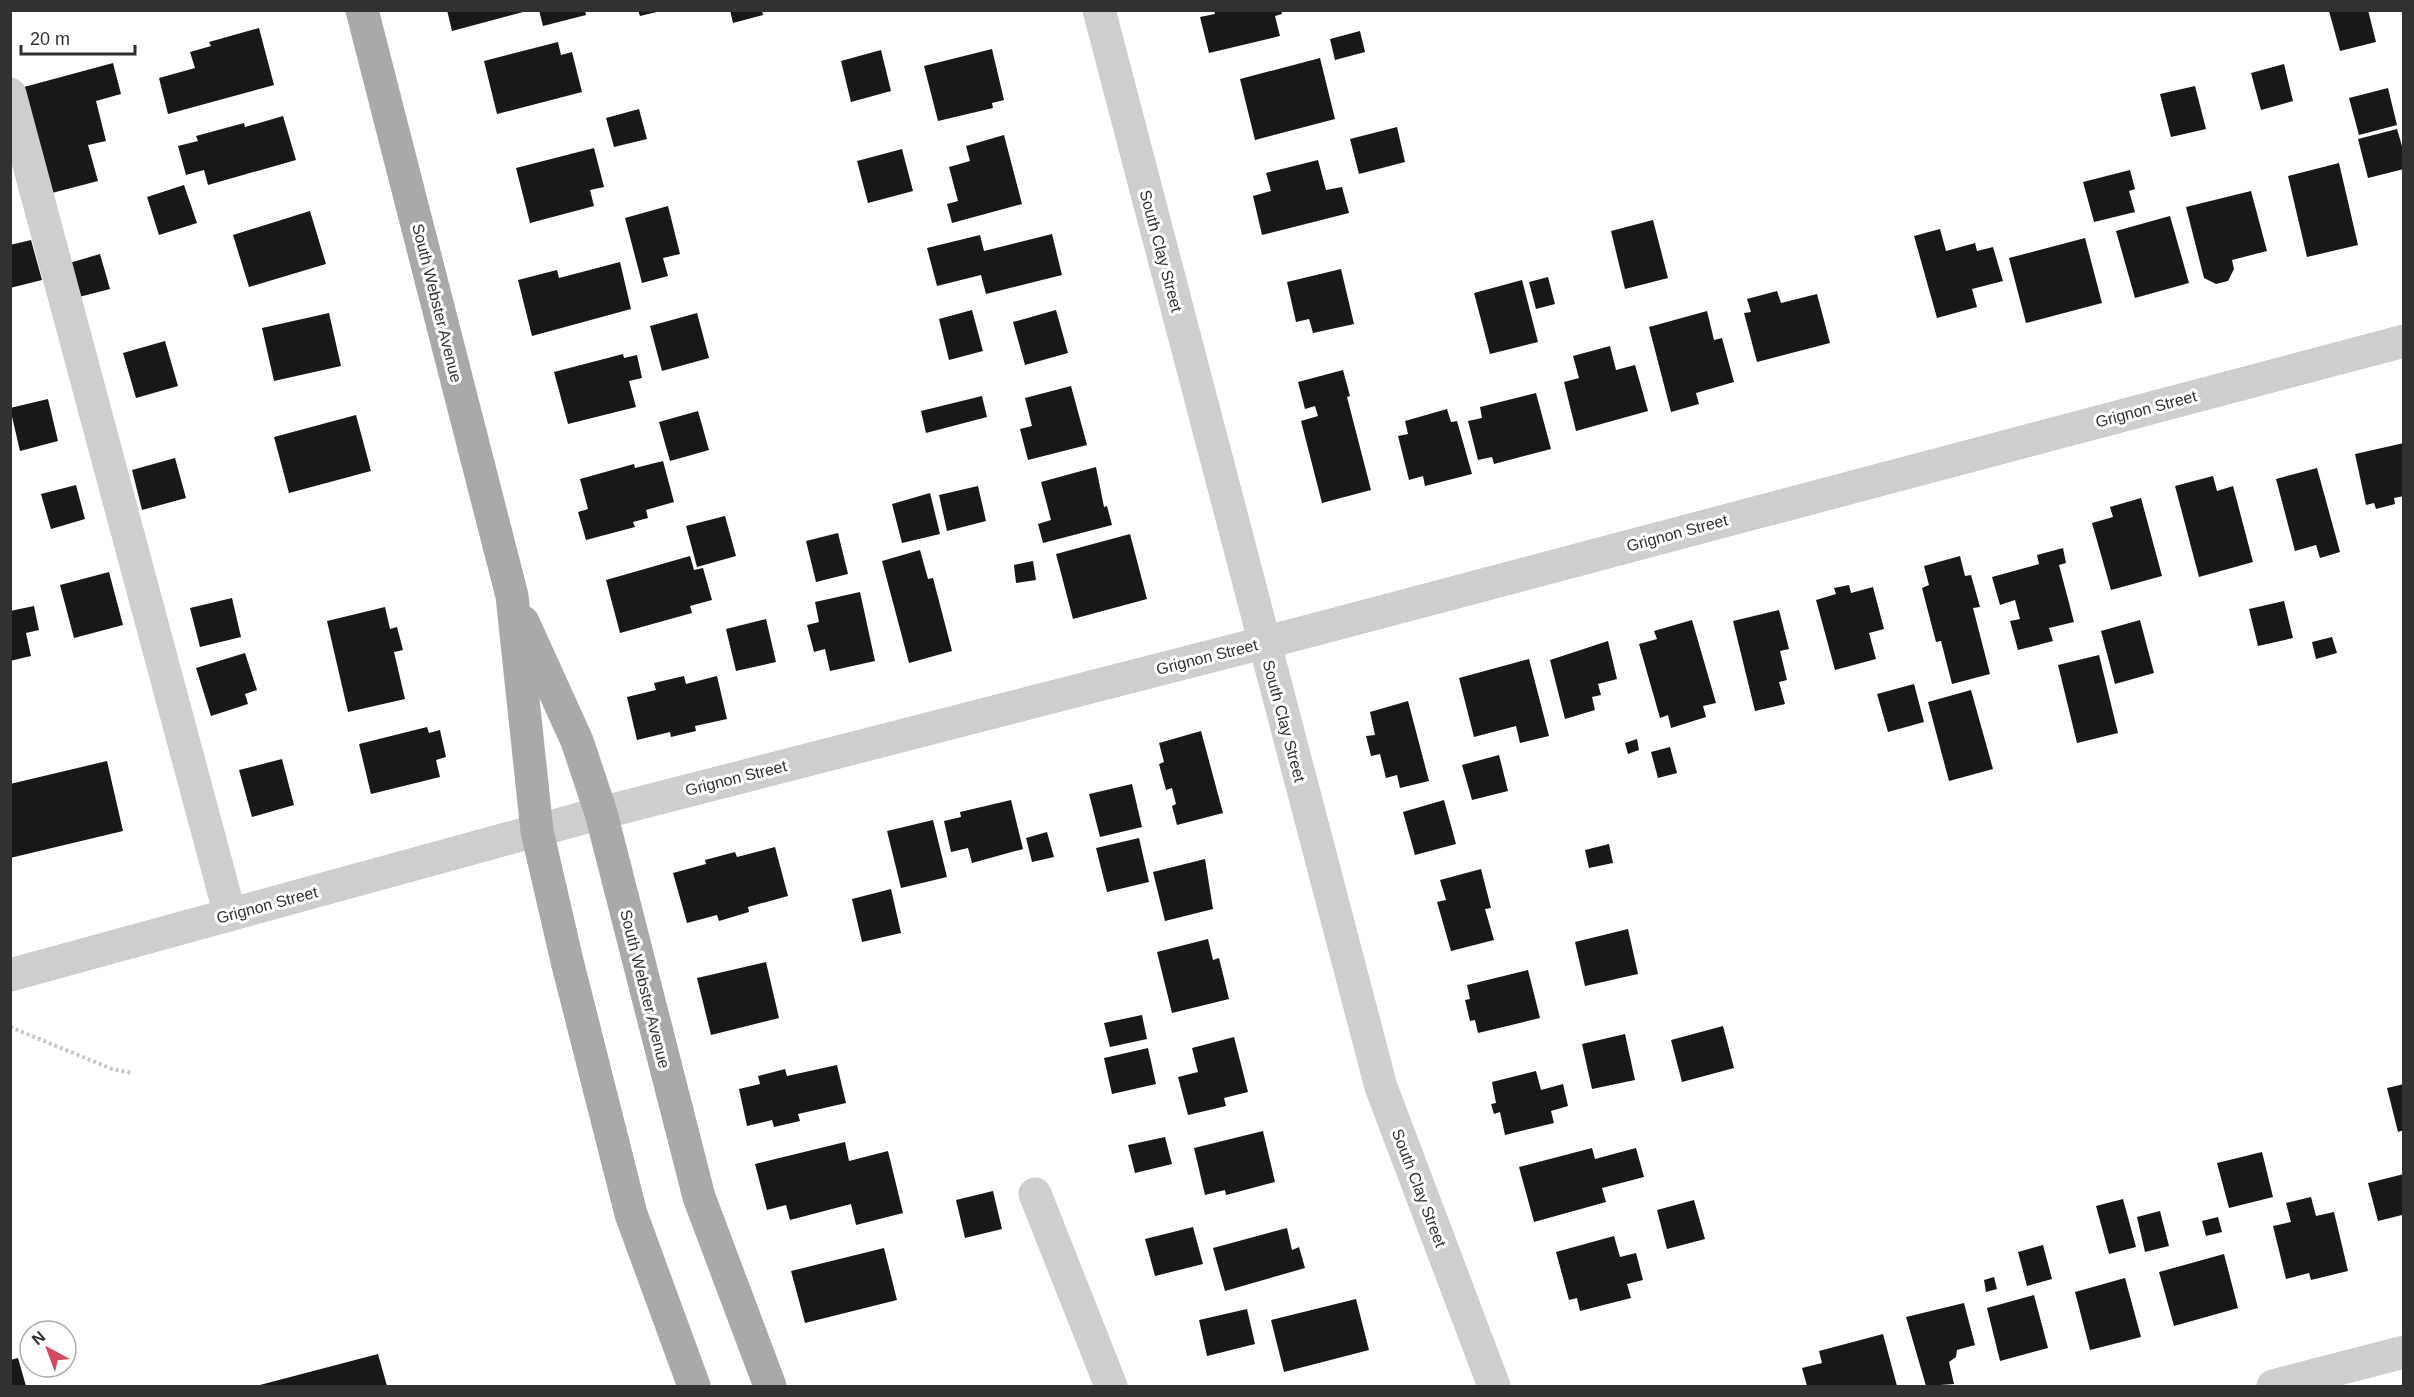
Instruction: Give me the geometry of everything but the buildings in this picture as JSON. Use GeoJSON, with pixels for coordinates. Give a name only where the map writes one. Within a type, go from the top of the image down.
{"type":"FeatureCollection","features":[{"type":"Feature","properties":{"kind":"main road","name":"South Webster Avenue"},"geometry":{"type":"LineString","coordinates":[[362,10],[512,596],[537,831],[631,1214],[694,1386]]}},
{"type":"Feature","properties":{"kind":"main road","name":"South Webster Avenue"},"geometry":{"type":"LineString","coordinates":[[512,596],[577,741],[602,813],[699,1197],[770,1386]]}},
{"type":"Feature","properties":{"kind":"street","name":"South Clay Street"},"geometry":{"type":"LineString","coordinates":[[1099,10],[1381,1087],[1494,1386]]}},
{"type":"Feature","properties":{"kind":"street"},"geometry":{"type":"LineString","coordinates":[[10,94],[230,915]]}},
{"type":"Feature","properties":{"kind":"street","name":"Grignon Street"},"geometry":{"type":"LineString","coordinates":[[10,975],[602,813],[1263,642],[2403,341]]}},
{"type":"Feature","properties":{"kind":"street"},"geometry":{"type":"LineString","coordinates":[[1035,1194],[1111,1386]]}},
{"type":"Feature","properties":{"kind":"street"},"geometry":{"type":"LineString","coordinates":[[2273,1386],[2403,1352]]}},
{"type":"Feature","properties":{"kind":"path"},"geometry":{"type":"LineString","coordinates":[[10,1028],[112,1069],[132,1073]]}}]}
